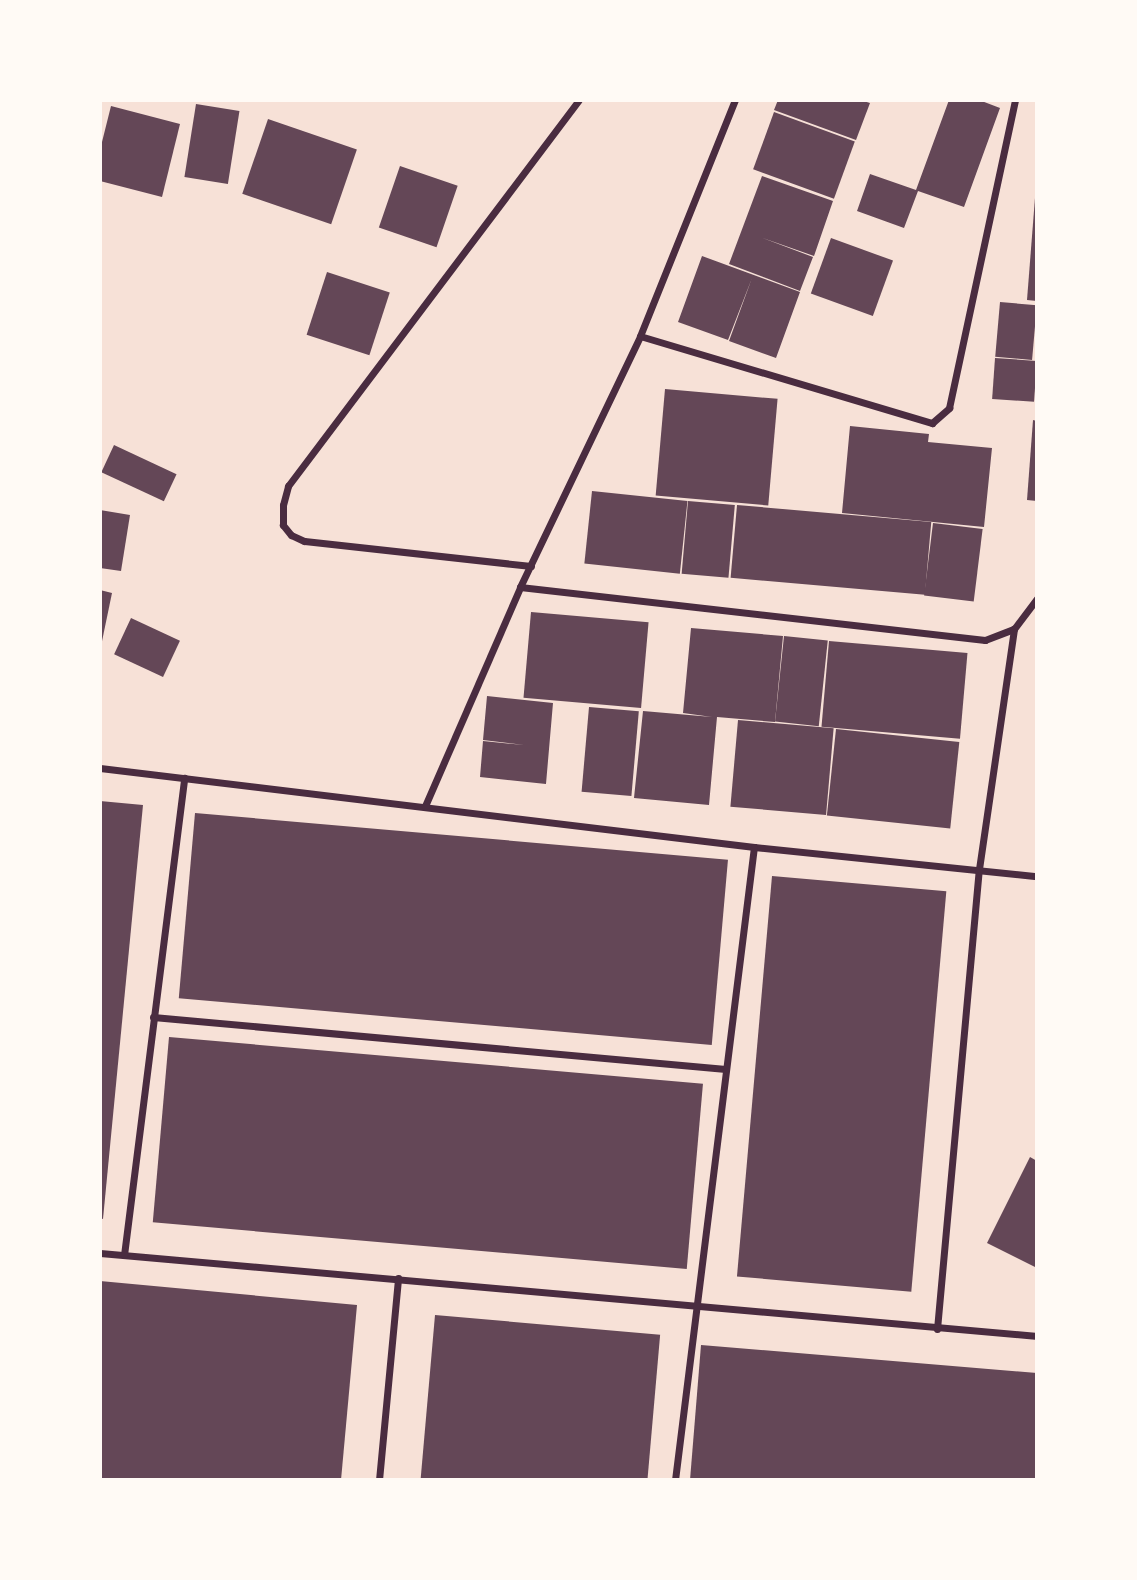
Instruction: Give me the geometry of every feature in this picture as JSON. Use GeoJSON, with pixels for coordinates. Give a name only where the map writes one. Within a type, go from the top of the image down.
{"type":"FeatureCollection","features":[{"type":"Feature","properties":{"kind":"street"},"geometry":{"type":"LineString","coordinates":[[531,566],[304,541],[291,535],[283,526],[283,505],[288,486],[579,100]]}},
{"type":"Feature","properties":{"kind":"street"},"geometry":{"type":"LineString","coordinates":[[425,806],[520,587],[640,336],[735,100]]}},
{"type":"Feature","properties":{"kind":"street"},"geometry":{"type":"LineString","coordinates":[[640,336],[932,423],[949,408],[1015,100]]}},
{"type":"Feature","properties":{"kind":"street"},"geometry":{"type":"LineString","coordinates":[[520,587],[985,640],[1014,629]]}},
{"type":"Feature","properties":{"kind":"street"},"geometry":{"type":"LineString","coordinates":[[937,1329],[979,869],[1014,629],[1037,599]]}},
{"type":"Feature","properties":{"kind":"street"},"geometry":{"type":"LineString","coordinates":[[100,768],[754,847],[1037,876]]}},
{"type":"Feature","properties":{"kind":"street"},"geometry":{"type":"LineString","coordinates":[[124,1255],[184,778]]}},
{"type":"Feature","properties":{"kind":"street"},"geometry":{"type":"LineString","coordinates":[[674,1480],[754,847]]}},
{"type":"Feature","properties":{"kind":"street"},"geometry":{"type":"LineString","coordinates":[[153,1017],[726,1069]]}},
{"type":"Feature","properties":{"kind":"street"},"geometry":{"type":"LineString","coordinates":[[100,1253],[1037,1336]]}},
{"type":"Feature","properties":{"kind":"street"},"geometry":{"type":"LineString","coordinates":[[379,1480],[398,1278]]}},
{"type":"Feature","properties":{"kind":"building"},"geometry":{"type":"Polygon","coordinates":[[[778,100],[860,100],[870,103],[856,140],[774,110],[778,100]]]}},
{"type":"Feature","properties":{"kind":"building"},"geometry":{"type":"Polygon","coordinates":[[[949,100],[979,100],[1000,108],[964,207],[918,191],[904,228],[857,211],[870,174],[916,190],[949,100]]]}},
{"type":"Feature","properties":{"kind":"building"},"geometry":{"type":"Polygon","coordinates":[[[196,104],[239,111],[228,184],[184,177],[196,104]]]}},
{"type":"Feature","properties":{"kind":"building"},"geometry":{"type":"Polygon","coordinates":[[[111,106],[180,124],[162,197],[100,181],[100,150],[111,106]]]}},
{"type":"Feature","properties":{"kind":"building"},"geometry":{"type":"Polygon","coordinates":[[[774,112],[855,141],[834,199],[753,169],[774,112]]]}},
{"type":"Feature","properties":{"kind":"building"},"geometry":{"type":"Polygon","coordinates":[[[268,119],[357,150],[331,224],[242,194],[268,119]]]}},
{"type":"Feature","properties":{"kind":"building"},"geometry":{"type":"Polygon","coordinates":[[[400,166],[458,186],[437,247],[379,227],[400,166]]]}},
{"type":"Feature","properties":{"kind":"building"},"geometry":{"type":"Polygon","coordinates":[[[762,176],[833,201],[814,256],[760,237],[813,257],[800,291],[729,264],[762,176]]]}},
{"type":"Feature","properties":{"kind":"building"},"geometry":{"type":"Polygon","coordinates":[[[1035,198],[1037,199],[1037,301],[1027,300],[1035,198]]]}},
{"type":"Feature","properties":{"kind":"building"},"geometry":{"type":"Polygon","coordinates":[[[831,238],[893,261],[873,316],[811,293],[831,238]]]}},
{"type":"Feature","properties":{"kind":"building"},"geometry":{"type":"Polygon","coordinates":[[[702,256],[800,292],[776,358],[729,341],[752,278],[728,340],[678,322],[702,256]]]}},
{"type":"Feature","properties":{"kind":"building"},"geometry":{"type":"Polygon","coordinates":[[[327,272],[390,292],[369,355],[307,335],[327,272]]]}},
{"type":"Feature","properties":{"kind":"building"},"geometry":{"type":"Polygon","coordinates":[[[1000,302],[1037,305],[1032,360],[995,357],[1000,302]]]}},
{"type":"Feature","properties":{"kind":"building"},"geometry":{"type":"Polygon","coordinates":[[[995,358],[1037,361],[1034,402],[992,399],[995,358]]]}},
{"type":"Feature","properties":{"kind":"building"},"geometry":{"type":"Polygon","coordinates":[[[665,389],[778,399],[768,505],[656,496],[665,389]]]}},
{"type":"Feature","properties":{"kind":"building"},"geometry":{"type":"Polygon","coordinates":[[[1033,420],[1037,421],[1037,501],[1027,500],[1033,420]]]}},
{"type":"Feature","properties":{"kind":"building"},"geometry":{"type":"Polygon","coordinates":[[[850,426],[929,434],[928,442],[992,448],[984,527],[842,513],[850,426]]]}},
{"type":"Feature","properties":{"kind":"building"},"geometry":{"type":"Polygon","coordinates":[[[114,445],[177,474],[164,501],[101,472],[114,445]]]}},
{"type":"Feature","properties":{"kind":"building"},"geometry":{"type":"Polygon","coordinates":[[[592,491],[687,501],[680,574],[584,564],[592,491]]]}},
{"type":"Feature","properties":{"kind":"building"},"geometry":{"type":"Polygon","coordinates":[[[688,501],[735,505],[728,578],[682,574],[688,501]]]}},
{"type":"Feature","properties":{"kind":"building"},"geometry":{"type":"Polygon","coordinates":[[[737,505],[931,522],[925,595],[731,578],[737,505]]]}},
{"type":"Feature","properties":{"kind":"building"},"geometry":{"type":"Polygon","coordinates":[[[100,510],[130,515],[121,571],[100,568],[100,510]]]}},
{"type":"Feature","properties":{"kind":"building"},"geometry":{"type":"Polygon","coordinates":[[[933,523],[983,529],[974,602],[924,595],[933,523]]]}},
{"type":"Feature","properties":{"kind":"building"},"geometry":{"type":"Polygon","coordinates":[[[100,590],[112,593],[101,646],[100,646],[100,590]]]}},
{"type":"Feature","properties":{"kind":"building"},"geometry":{"type":"Polygon","coordinates":[[[531,612],[649,622],[641,708],[524,698],[531,612]]]}},
{"type":"Feature","properties":{"kind":"building"},"geometry":{"type":"Polygon","coordinates":[[[131,618],[180,641],[163,677],[114,654],[131,618]]]}},
{"type":"Feature","properties":{"kind":"building"},"geometry":{"type":"Polygon","coordinates":[[[691,628],[783,636],[775,722],[717,717],[709,805],[634,798],[643,711],[712,717],[683,713],[691,628]]]}},
{"type":"Feature","properties":{"kind":"building"},"geometry":{"type":"Polygon","coordinates":[[[784,636],[828,641],[819,726],[775,722],[784,636]]]}},
{"type":"Feature","properties":{"kind":"building"},"geometry":{"type":"Polygon","coordinates":[[[829,641],[967,653],[960,739],[822,727],[829,641]]]}},
{"type":"Feature","properties":{"kind":"building"},"geometry":{"type":"Polygon","coordinates":[[[487,696],[553,703],[546,784],[480,777],[483,741],[524,745],[483,740],[487,696]]]}},
{"type":"Feature","properties":{"kind":"building"},"geometry":{"type":"Polygon","coordinates":[[[589,707],[639,711],[631,796],[582,792],[589,707]]]}},
{"type":"Feature","properties":{"kind":"building"},"geometry":{"type":"Polygon","coordinates":[[[738,720],[834,728],[826,815],[730,807],[738,720]]]}},
{"type":"Feature","properties":{"kind":"building"},"geometry":{"type":"Polygon","coordinates":[[[836,729],[959,742],[950,828],[827,816],[836,729]]]}},
{"type":"Feature","properties":{"kind":"building"},"geometry":{"type":"Polygon","coordinates":[[[100,801],[143,805],[103,1219],[100,1218],[100,801]]]}},
{"type":"Feature","properties":{"kind":"building"},"geometry":{"type":"Polygon","coordinates":[[[195,813],[728,860],[712,1045],[179,998],[195,813]]]}},
{"type":"Feature","properties":{"kind":"building"},"geometry":{"type":"Polygon","coordinates":[[[772,876],[946,891],[911,1292],[737,1276],[772,876]]]}},
{"type":"Feature","properties":{"kind":"building"},"geometry":{"type":"Polygon","coordinates":[[[169,1037],[703,1084],[687,1269],[153,1222],[169,1037]]]}},
{"type":"Feature","properties":{"kind":"building"},"geometry":{"type":"Polygon","coordinates":[[[1030,1157],[1037,1161],[1037,1268],[987,1243],[1030,1157]]]}},
{"type":"Feature","properties":{"kind":"building"},"geometry":{"type":"Polygon","coordinates":[[[100,1281],[357,1305],[341,1480],[100,1480],[100,1281]]]}},
{"type":"Feature","properties":{"kind":"building"},"geometry":{"type":"Polygon","coordinates":[[[435,1315],[660,1335],[647,1480],[421,1480],[435,1315]]]}},
{"type":"Feature","properties":{"kind":"building"},"geometry":{"type":"Polygon","coordinates":[[[701,1345],[1037,1373],[1037,1480],[690,1480],[701,1345]]]}}]}
